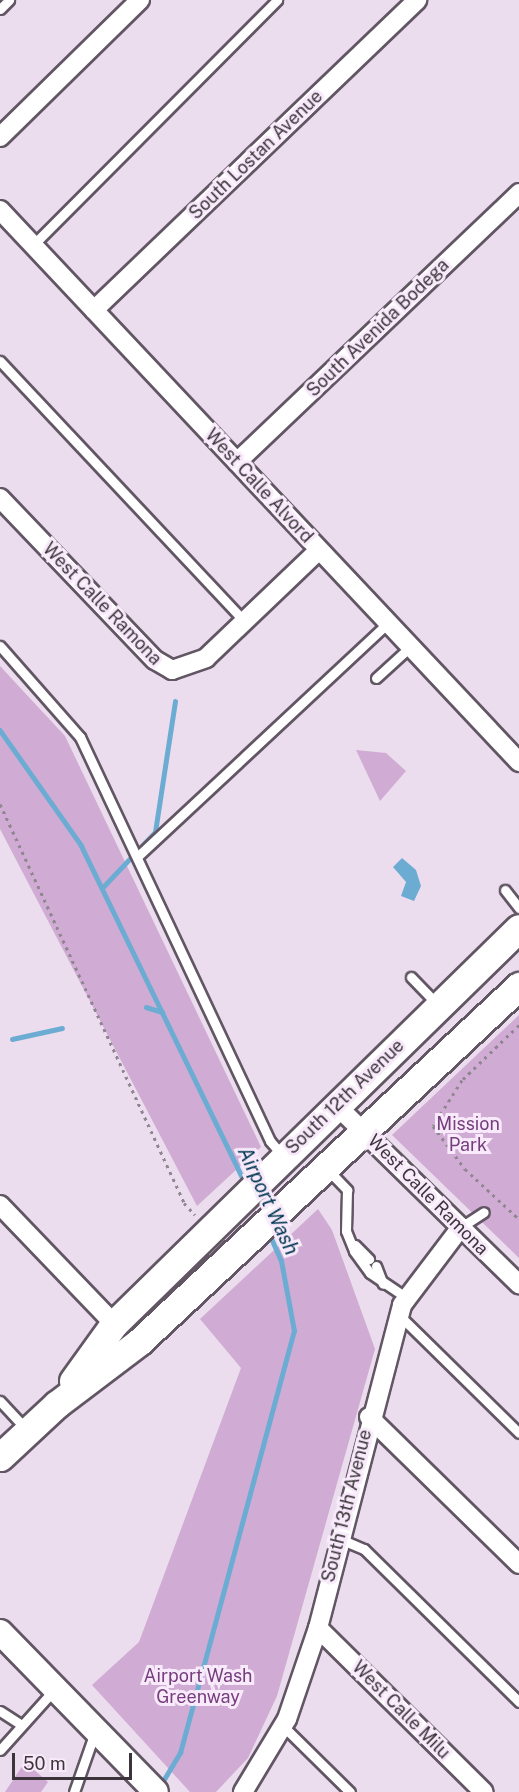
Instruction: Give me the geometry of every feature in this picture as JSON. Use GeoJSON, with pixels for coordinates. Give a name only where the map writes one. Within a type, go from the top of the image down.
{"type":"FeatureCollection","features":[{"type":"Feature","properties":{"kind":"main road","name":"South 12th Avenue"},"geometry":{"type":"LineString","coordinates":[[57,1404],[114,1324],[224,1213],[519,928]]}},
{"type":"Feature","properties":{"kind":"main road","name":"South 12th Avenue"},"geometry":{"type":"LineString","coordinates":[[0,1457],[57,1404],[139,1342],[282,1205],[519,986]]}},
{"type":"Feature","properties":{"kind":"street"},"geometry":{"type":"LineString","coordinates":[[0,137],[140,0]]}},
{"type":"Feature","properties":{"kind":"street","name":"South Lostan Avenue"},"geometry":{"type":"LineString","coordinates":[[94,310],[417,0]]}},
{"type":"Feature","properties":{"kind":"street","name":"South Avenida Bodega"},"geometry":{"type":"LineString","coordinates":[[237,462],[519,193]]}},
{"type":"Feature","properties":{"kind":"street","name":"West Calle Alvord"},"geometry":{"type":"LineString","coordinates":[[0,210],[519,762]]}},
{"type":"Feature","properties":{"kind":"street","name":"West Calle Ramona"},"geometry":{"type":"LineString","coordinates":[[0,498],[155,660],[176,678],[206,658],[319,550]]}},
{"type":"Feature","properties":{"kind":"street","name":"West Calle Ramona"},"geometry":{"type":"LineString","coordinates":[[337,1106],[519,1284]]}},
{"type":"Feature","properties":{"kind":"street"},"geometry":{"type":"LineString","coordinates":[[0,1205],[114,1324]]}},
{"type":"Feature","properties":{"kind":"street","name":"South 13th Avenue"},"geometry":{"type":"LineString","coordinates":[[243,1792],[283,1726],[318,1628],[369,1417],[399,1316],[407,1298],[461,1227]]}},
{"type":"Feature","properties":{"kind":"street"},"geometry":{"type":"LineString","coordinates":[[369,1417],[519,1564]]}},
{"type":"Feature","properties":{"kind":"street","name":"West Calle Milu"},"geometry":{"type":"LineString","coordinates":[[318,1628],[484,1792]]}},
{"type":"Feature","properties":{"kind":"street"},"geometry":{"type":"LineString","coordinates":[[0,1632],[156,1792]]}},
{"type":"Feature","properties":{"kind":"lane"},"geometry":{"type":"LineString","coordinates":[[0,9],[9,0]]}},
{"type":"Feature","properties":{"kind":"lane"},"geometry":{"type":"LineString","coordinates":[[33,245],[277,0]]}},
{"type":"Feature","properties":{"kind":"lane"},"geometry":{"type":"LineString","coordinates":[[0,361],[244,621]]}},
{"type":"Feature","properties":{"kind":"lane"},"geometry":{"type":"LineString","coordinates":[[138,856],[388,623]]}},
{"type":"Feature","properties":{"kind":"lane"},"geometry":{"type":"LineString","coordinates":[[0,646],[80,737],[138,856],[270,1141],[277,1163]]}},
{"type":"Feature","properties":{"kind":"lane"},"geometry":{"type":"LineString","coordinates":[[376,678],[410,646]]}},
{"type":"Feature","properties":{"kind":"lane"},"geometry":{"type":"LineString","coordinates":[[505,890],[519,908]]}},
{"type":"Feature","properties":{"kind":"lane"},"geometry":{"type":"LineString","coordinates":[[411,977],[439,1007]]}},
{"type":"Feature","properties":{"kind":"lane"},"geometry":{"type":"LineString","coordinates":[[324,1167],[347,1190],[349,1239],[383,1284],[407,1298]]}},
{"type":"Feature","properties":{"kind":"lane"},"geometry":{"type":"LineString","coordinates":[[461,1227],[484,1212]]}},
{"type":"Feature","properties":{"kind":"lane"},"geometry":{"type":"LineString","coordinates":[[349,1239],[373,1262],[383,1284]]}},
{"type":"Feature","properties":{"kind":"lane"},"geometry":{"type":"LineString","coordinates":[[399,1316],[519,1433]]}},
{"type":"Feature","properties":{"kind":"lane"},"geometry":{"type":"LineString","coordinates":[[0,1401],[28,1431]]}},
{"type":"Feature","properties":{"kind":"lane"},"geometry":{"type":"LineString","coordinates":[[340,1539],[364,1549],[519,1702]]}},
{"type":"Feature","properties":{"kind":"lane"},"geometry":{"type":"LineString","coordinates":[[0,1750],[20,1724],[55,1689]]}},
{"type":"Feature","properties":{"kind":"lane"},"geometry":{"type":"LineString","coordinates":[[0,1711],[20,1724]]}},
{"type":"Feature","properties":{"kind":"lane"},"geometry":{"type":"LineString","coordinates":[[283,1726],[350,1792]]}},
{"type":"Feature","properties":{"kind":"lane"},"geometry":{"type":"LineString","coordinates":[[74,1792],[96,1731]]}},
{"type":"Feature","properties":{"kind":"path"},"geometry":{"type":"LineString","coordinates":[[0,804],[184,1203],[198,1219]]}},
{"type":"Feature","properties":{"kind":"path"},"geometry":{"type":"LineString","coordinates":[[519,1025],[462,1080],[433,1126],[465,1169],[519,1219]]}},
{"type":"Feature","properties":{"kind":"green space"},"geometry":{"type":"Polygon","coordinates":[[[0,666],[65,736],[261,1147],[197,1206],[0,829],[0,666]]]}},
{"type":"Feature","properties":{"kind":"green space"},"geometry":{"type":"Polygon","coordinates":[[[356,750],[386,753],[406,771],[380,801],[356,750]]]}},
{"type":"Feature","properties":{"kind":"green space","name":"Mission Park"},"geometry":{"type":"Polygon","coordinates":[[[519,1015],[519,1258],[392,1135],[519,1015]]]}},
{"type":"Feature","properties":{"kind":"green space","name":"Airport Wash Greenway"},"geometry":{"type":"Polygon","coordinates":[[[318,1209],[332,1230],[375,1349],[277,1696],[248,1758],[216,1792],[190,1792],[92,1685],[139,1642],[241,1368],[200,1319],[318,1209]]]}},
{"type":"Feature","properties":{"kind":"green space"},"geometry":{"type":"Polygon","coordinates":[[[25,1762],[48,1782],[41,1792],[5,1792],[25,1762]]]}},
{"type":"Feature","properties":{"kind":"water"},"geometry":{"type":"Polygon","coordinates":[[[402,858],[416,870],[421,886],[414,901],[401,896],[406,882],[393,867],[402,858]]]}},
{"type":"Feature","properties":{"kind":"waterway"},"geometry":{"type":"LineString","coordinates":[[102,888],[155,832],[175,702]]}},
{"type":"Feature","properties":{"kind":"waterway","name":"Airport Wash"},"geometry":{"type":"LineString","coordinates":[[0,730],[81,845],[245,1183]]}},
{"type":"Feature","properties":{"kind":"waterway"},"geometry":{"type":"LineString","coordinates":[[146,1007],[162,1012]]}},
{"type":"Feature","properties":{"kind":"waterway"},"geometry":{"type":"LineString","coordinates":[[12,1039],[62,1028]]}},
{"type":"Feature","properties":{"kind":"waterway","name":"Airport Wash"},"geometry":{"type":"LineString","coordinates":[[160,1786],[180,1753],[294,1331],[281,1261],[269,1234]]}}]}
